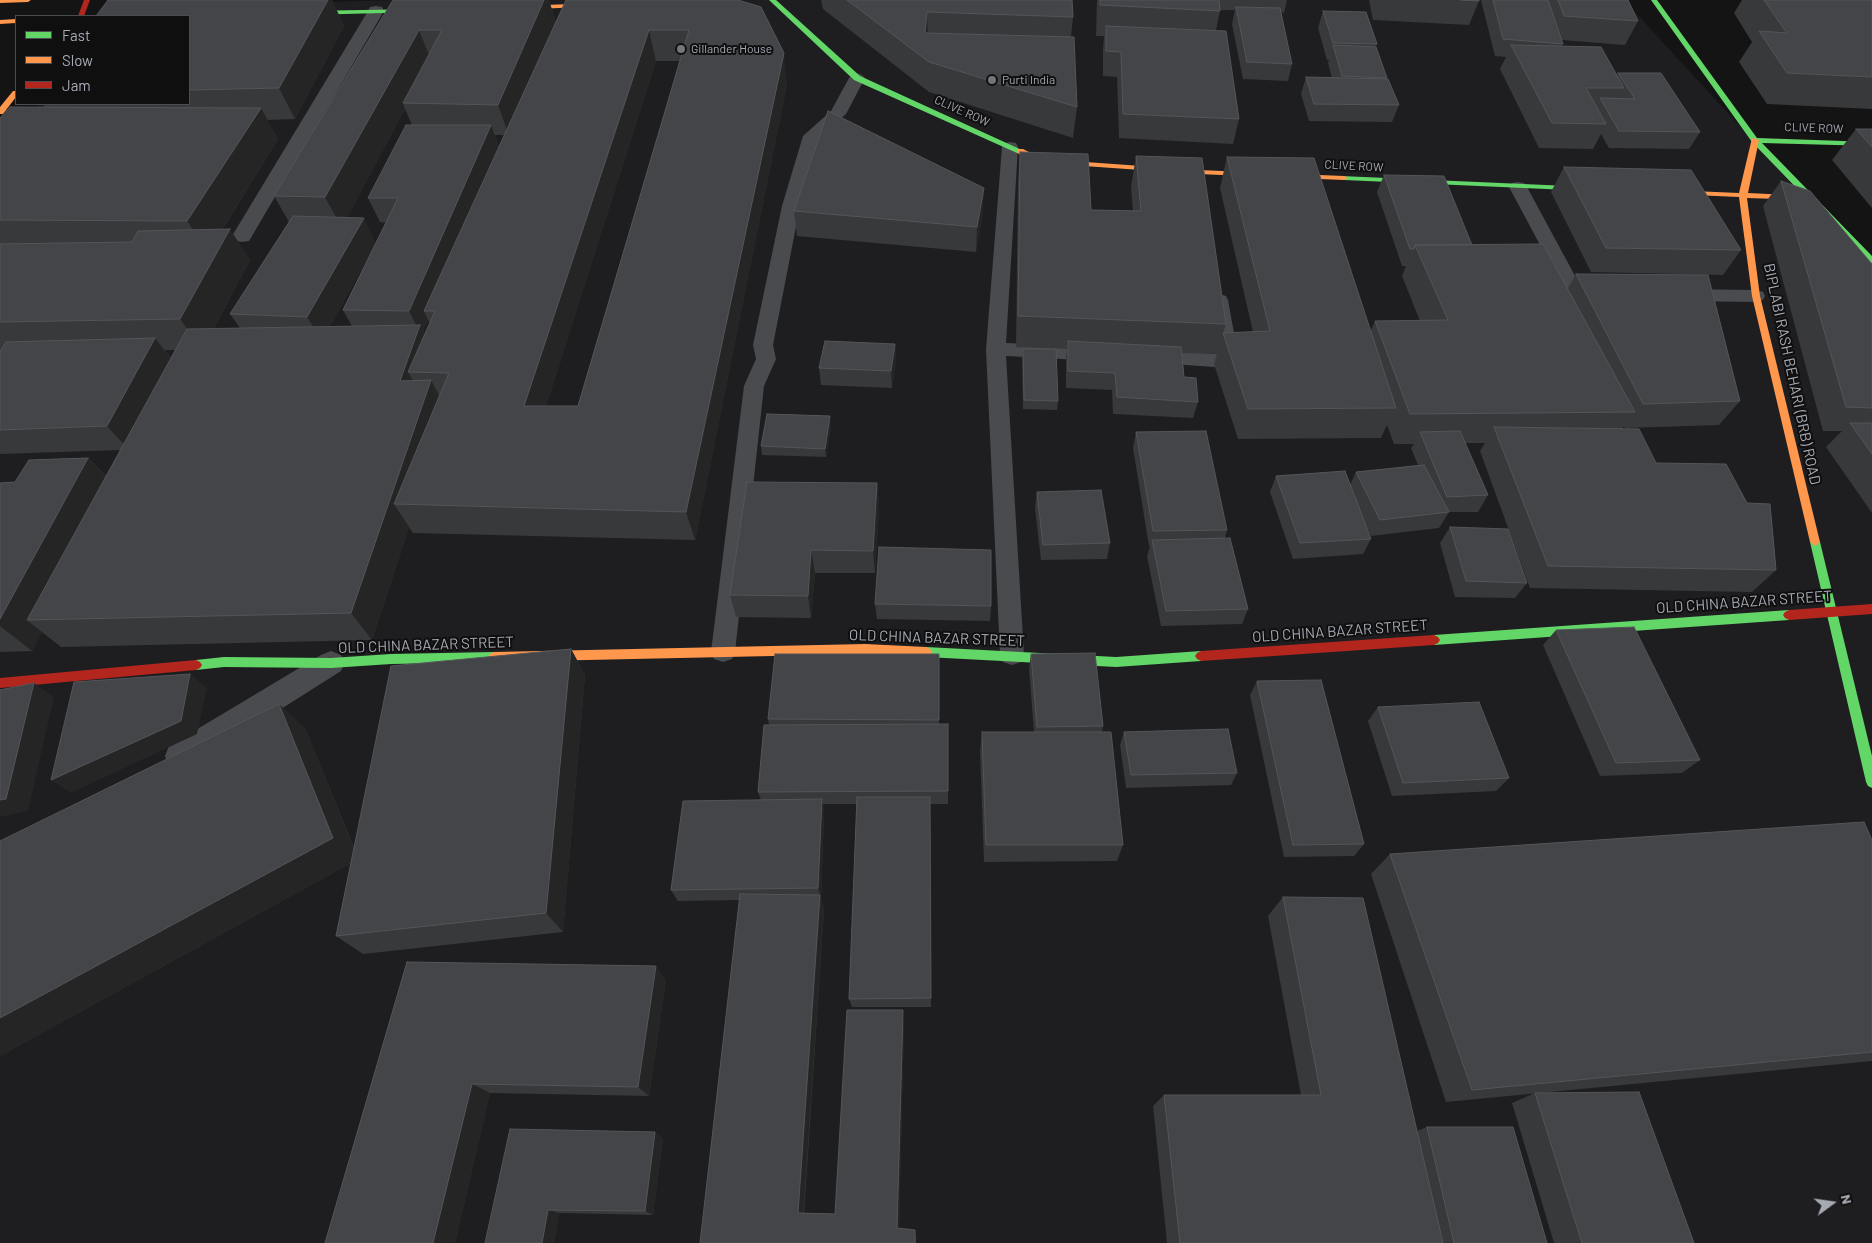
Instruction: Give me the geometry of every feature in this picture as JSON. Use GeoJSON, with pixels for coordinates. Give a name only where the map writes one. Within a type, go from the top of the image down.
{"type":"FeatureCollection","features":[{"type":"Feature","properties":{"kind":"main road"},"geometry":{"type":"LineString","coordinates":[[0,2],[28,0]]}},
{"type":"Feature","properties":{"kind":"main road"},"geometry":{"type":"LineString","coordinates":[[81,15],[87,0]]}},
{"type":"Feature","properties":{"kind":"main road","name":"CLIVE ROW"},"geometry":{"type":"LineString","coordinates":[[772,0],[857,78],[1041,161],[1198,172],[1606,190]]}},
{"type":"Feature","properties":{"kind":"main road"},"geometry":{"type":"LineString","coordinates":[[1654,0],[1755,140],[1872,262]]}},
{"type":"Feature","properties":{"kind":"main road"},"geometry":{"type":"LineString","coordinates":[[500,9],[617,4]]}},
{"type":"Feature","properties":{"kind":"main road"},"geometry":{"type":"LineString","coordinates":[[288,13],[433,10]]}},
{"type":"Feature","properties":{"kind":"main road"},"geometry":{"type":"LineString","coordinates":[[0,22],[15,21]]}},
{"type":"Feature","properties":{"kind":"main road"},"geometry":{"type":"LineString","coordinates":[[0,112],[15,94]]}},
{"type":"Feature","properties":{"kind":"main road","name":"CLIVE ROW"},"geometry":{"type":"LineString","coordinates":[[1755,140],[1872,144]]}},
{"type":"Feature","properties":{"kind":"main road","name":"BIPLABI RASH BEHARI (BRB) ROAD"},"geometry":{"type":"LineString","coordinates":[[1755,140],[1742,194],[1756,296],[1872,782]]}},
{"type":"Feature","properties":{"kind":"main road"},"geometry":{"type":"LineString","coordinates":[[1655,192],[1810,198]]}},
{"type":"Feature","properties":{"kind":"main road","name":"OLD CHINA BAZAR STREET"},"geometry":{"type":"LineString","coordinates":[[0,683],[224,662],[331,663],[391,659],[865,649],[1012,655],[1116,662],[1872,609]]}},
{"type":"Feature","properties":{"kind":"street"},"geometry":{"type":"LineString","coordinates":[[242,236],[376,11]]}},
{"type":"Feature","properties":{"kind":"street"},"geometry":{"type":"LineString","coordinates":[[156,770],[331,663]]}},
{"type":"Feature","properties":{"kind":"lane"},"geometry":{"type":"LineString","coordinates":[[723,652],[754,386],[766,359],[762,345],[791,206],[811,136],[838,114],[857,78]]}},
{"type":"Feature","properties":{"kind":"lane"},"geometry":{"type":"LineString","coordinates":[[1010,147],[996,349],[1012,655]]}},
{"type":"Feature","properties":{"kind":"lane"},"geometry":{"type":"LineString","coordinates":[[1198,172],[1201,191]]}},
{"type":"Feature","properties":{"kind":"lane"},"geometry":{"type":"LineString","coordinates":[[1518,187],[1575,293],[1613,294]]}},
{"type":"Feature","properties":{"kind":"lane"},"geometry":{"type":"LineString","coordinates":[[1132,356],[1229,361],[1216,285]]}},
{"type":"Feature","properties":{"kind":"lane"},"geometry":{"type":"LineString","coordinates":[[1661,294],[1756,296]]}},
{"type":"Feature","properties":{"kind":"lane"},"geometry":{"type":"LineString","coordinates":[[996,349],[1112,355]]}},
{"type":"Feature","properties":{"kind":"shaded area"},"geometry":{"type":"Polygon","coordinates":[[[394,0],[1624,0],[1872,270],[1872,1243],[0,1243],[0,149],[38,105],[190,105],[190,15],[122,8],[394,0]]]}},
{"type":"Feature","properties":{"kind":"building"},"geometry":{"type":"Polygon","coordinates":[[[108,0],[328,0],[279,88],[190,90],[190,15],[97,15],[108,0]]]}},
{"type":"Feature","properties":{"kind":"building"},"geometry":{"type":"Polygon","coordinates":[[[393,0],[544,0],[498,105],[403,103],[442,30],[419,30],[325,197],[274,196],[393,0]]]}},
{"type":"Feature","properties":{"kind":"building"},"geometry":{"type":"Polygon","coordinates":[[[566,0],[738,0],[761,7],[784,53],[686,512],[394,504],[449,373],[408,372],[435,311],[424,311],[566,0]],[[649,30],[524,406],[578,406],[689,30],[649,30]]]}},
{"type":"Feature","properties":{"kind":"building"},"geometry":{"type":"Polygon","coordinates":[[[847,0],[1072,0],[1073,17],[927,12],[925,33],[1074,37],[1077,107],[929,62],[847,0]]]}},
{"type":"Feature","properties":{"kind":"building"},"geometry":{"type":"Polygon","coordinates":[[[1100,0],[1219,0],[1220,11],[1100,5],[1100,0]]]}},
{"type":"Feature","properties":{"kind":"building"},"geometry":{"type":"Polygon","coordinates":[[[1493,0],[1548,0],[1563,44],[1503,39],[1493,0]]]}},
{"type":"Feature","properties":{"kind":"building"},"geometry":{"type":"Polygon","coordinates":[[[1558,0],[1628,0],[1638,21],[1564,16],[1558,0]]]}},
{"type":"Feature","properties":{"kind":"building"},"geometry":{"type":"Polygon","coordinates":[[[1764,0],[1872,0],[1872,77],[1787,73],[1759,31],[1787,33],[1764,0]]]}},
{"type":"Feature","properties":{"kind":"building"},"geometry":{"type":"Polygon","coordinates":[[[1236,7],[1280,8],[1292,64],[1247,62],[1236,7]]]}},
{"type":"Feature","properties":{"kind":"building"},"geometry":{"type":"Polygon","coordinates":[[[1323,11],[1366,12],[1377,44],[1333,43],[1323,11]]]}},
{"type":"Feature","properties":{"kind":"building"},"geometry":{"type":"Polygon","coordinates":[[[1106,26],[1226,31],[1239,119],[1123,114],[1121,52],[1106,51],[1106,26]]]}},
{"type":"Feature","properties":{"kind":"building"},"geometry":{"type":"Polygon","coordinates":[[[1333,45],[1376,47],[1387,78],[1342,76],[1333,45]]]}},
{"type":"Feature","properties":{"kind":"building"},"geometry":{"type":"Polygon","coordinates":[[[1511,45],[1601,47],[1624,88],[1586,88],[1606,124],[1552,123],[1511,45]]]}},
{"type":"Feature","properties":{"kind":"building"},"geometry":{"type":"Polygon","coordinates":[[[1618,73],[1661,73],[1700,132],[1619,131],[1600,98],[1635,99],[1618,73]]]}},
{"type":"Feature","properties":{"kind":"building"},"geometry":{"type":"Polygon","coordinates":[[[1306,77],[1388,79],[1399,105],[1314,104],[1306,77]]]}},
{"type":"Feature","properties":{"kind":"building"},"geometry":{"type":"Polygon","coordinates":[[[10,107],[261,108],[187,221],[0,220],[0,118],[10,107]]]}},
{"type":"Feature","properties":{"kind":"building"},"geometry":{"type":"Polygon","coordinates":[[[828,111],[984,188],[977,227],[794,211],[828,111]]]}},
{"type":"Feature","properties":{"kind":"building"},"geometry":{"type":"Polygon","coordinates":[[[406,125],[491,125],[409,311],[343,310],[398,198],[368,198],[406,125]]]}},
{"type":"Feature","properties":{"kind":"building"},"geometry":{"type":"Polygon","coordinates":[[[1856,129],[1872,129],[1872,147],[1856,129]]]}},
{"type":"Feature","properties":{"kind":"building"},"geometry":{"type":"Polygon","coordinates":[[[1020,152],[1088,154],[1091,210],[1141,211],[1136,156],[1202,158],[1226,324],[1018,316],[1020,152]]]}},
{"type":"Feature","properties":{"kind":"building"},"geometry":{"type":"Polygon","coordinates":[[[1227,157],[1314,158],[1396,408],[1248,409],[1223,333],[1270,331],[1227,157]]]}},
{"type":"Feature","properties":{"kind":"building"},"geometry":{"type":"Polygon","coordinates":[[[1564,167],[1691,170],[1741,250],[1606,248],[1564,167]]]}},
{"type":"Feature","properties":{"kind":"building"},"geometry":{"type":"Polygon","coordinates":[[[1384,175],[1444,176],[1472,245],[1415,245],[1414,249],[1410,249],[1384,175]]]}},
{"type":"Feature","properties":{"kind":"building"},"geometry":{"type":"Polygon","coordinates":[[[1781,181],[1810,191],[1872,264],[1872,408],[1846,407],[1781,181]]]}},
{"type":"Feature","properties":{"kind":"building"},"geometry":{"type":"Polygon","coordinates":[[[293,216],[364,218],[307,317],[230,314],[293,216]]]}},
{"type":"Feature","properties":{"kind":"building"},"geometry":{"type":"Polygon","coordinates":[[[230,229],[180,319],[0,322],[0,244],[132,242],[138,231],[230,229]]]}},
{"type":"Feature","properties":{"kind":"building"},"geometry":{"type":"Polygon","coordinates":[[[1543,244],[1635,412],[1410,414],[1375,321],[1448,320],[1415,245],[1543,244]]]}},
{"type":"Feature","properties":{"kind":"building"},"geometry":{"type":"Polygon","coordinates":[[[1576,274],[1708,275],[1740,401],[1643,404],[1576,274]]]}},
{"type":"Feature","properties":{"kind":"building"},"geometry":{"type":"Polygon","coordinates":[[[420,325],[400,381],[431,380],[351,613],[27,620],[187,329],[420,325]]]}},
{"type":"Feature","properties":{"kind":"building"},"geometry":{"type":"Polygon","coordinates":[[[155,338],[107,426],[0,430],[0,352],[6,342],[155,338]]]}},
{"type":"Feature","properties":{"kind":"building"},"geometry":{"type":"Polygon","coordinates":[[[825,341],[895,344],[891,371],[819,368],[825,341]]]}},
{"type":"Feature","properties":{"kind":"building"},"geometry":{"type":"Polygon","coordinates":[[[1068,341],[1181,347],[1184,377],[1196,378],[1198,402],[1117,397],[1115,373],[1068,371],[1068,341]]]}},
{"type":"Feature","properties":{"kind":"building"},"geometry":{"type":"Polygon","coordinates":[[[1023,349],[1056,349],[1058,401],[1024,400],[1023,349]]]}},
{"type":"Feature","properties":{"kind":"building"},"geometry":{"type":"Polygon","coordinates":[[[767,414],[830,416],[825,449],[761,446],[767,414]]]}},
{"type":"Feature","properties":{"kind":"building"},"geometry":{"type":"Polygon","coordinates":[[[1850,423],[1872,423],[1872,454],[1850,423]]]}},
{"type":"Feature","properties":{"kind":"building"},"geometry":{"type":"Polygon","coordinates":[[[1494,427],[1639,429],[1656,463],[1726,464],[1747,503],[1770,504],[1776,570],[1548,566],[1494,427]]]}},
{"type":"Feature","properties":{"kind":"building"},"geometry":{"type":"Polygon","coordinates":[[[1206,431],[1227,530],[1153,531],[1136,432],[1206,431]]]}},
{"type":"Feature","properties":{"kind":"building"},"geometry":{"type":"Polygon","coordinates":[[[1460,431],[1488,495],[1447,497],[1420,432],[1460,431]]]}},
{"type":"Feature","properties":{"kind":"building"},"geometry":{"type":"Polygon","coordinates":[[[88,458],[0,619],[0,483],[15,482],[29,460],[88,458]]]}},
{"type":"Feature","properties":{"kind":"building"},"geometry":{"type":"Polygon","coordinates":[[[1424,465],[1449,512],[1380,520],[1356,472],[1424,465]]]}},
{"type":"Feature","properties":{"kind":"building"},"geometry":{"type":"Polygon","coordinates":[[[1345,471],[1371,539],[1300,543],[1276,476],[1345,471]]]}},
{"type":"Feature","properties":{"kind":"building"},"geometry":{"type":"Polygon","coordinates":[[[747,482],[877,483],[873,551],[811,550],[808,596],[730,595],[747,482]]]}},
{"type":"Feature","properties":{"kind":"building"},"geometry":{"type":"Polygon","coordinates":[[[1101,490],[1110,543],[1043,545],[1037,492],[1101,490]]]}},
{"type":"Feature","properties":{"kind":"building"},"geometry":{"type":"Polygon","coordinates":[[[1450,527],[1508,529],[1527,583],[1466,581],[1450,527]]]}},
{"type":"Feature","properties":{"kind":"building"},"geometry":{"type":"Polygon","coordinates":[[[1230,538],[1248,609],[1166,611],[1152,540],[1230,538]]]}},
{"type":"Feature","properties":{"kind":"building"},"geometry":{"type":"Polygon","coordinates":[[[879,547],[991,550],[991,606],[875,604],[879,547]]]}},
{"type":"Feature","properties":{"kind":"building"},"geometry":{"type":"Polygon","coordinates":[[[1634,627],[1700,760],[1616,763],[1556,630],[1634,627]]]}},
{"type":"Feature","properties":{"kind":"building"},"geometry":{"type":"Polygon","coordinates":[[[571,649],[546,913],[336,936],[391,666],[571,649]]]}},
{"type":"Feature","properties":{"kind":"building"},"geometry":{"type":"Polygon","coordinates":[[[1095,653],[1103,726],[1037,727],[1031,654],[1095,653]]]}},
{"type":"Feature","properties":{"kind":"building"},"geometry":{"type":"Polygon","coordinates":[[[775,654],[939,654],[939,720],[768,719],[775,654]]]}},
{"type":"Feature","properties":{"kind":"building"},"geometry":{"type":"Polygon","coordinates":[[[190,674],[181,721],[51,780],[74,682],[190,674]]]}},
{"type":"Feature","properties":{"kind":"building"},"geometry":{"type":"Polygon","coordinates":[[[1321,680],[1364,844],[1293,845],[1257,681],[1321,680]]]}},
{"type":"Feature","properties":{"kind":"building"},"geometry":{"type":"Polygon","coordinates":[[[34,683],[6,799],[0,800],[0,690],[34,683]]]}},
{"type":"Feature","properties":{"kind":"building"},"geometry":{"type":"Polygon","coordinates":[[[1479,702],[1509,778],[1403,783],[1378,707],[1479,702]]]}},
{"type":"Feature","properties":{"kind":"building"},"geometry":{"type":"Polygon","coordinates":[[[279,704],[333,838],[0,1018],[0,841],[279,704]]]}},
{"type":"Feature","properties":{"kind":"building"},"geometry":{"type":"Polygon","coordinates":[[[948,724],[948,791],[758,792],[764,725],[948,724]]]}},
{"type":"Feature","properties":{"kind":"building"},"geometry":{"type":"Polygon","coordinates":[[[1228,729],[1237,773],[1131,775],[1124,732],[1228,729]]]}},
{"type":"Feature","properties":{"kind":"building"},"geometry":{"type":"Polygon","coordinates":[[[982,732],[1111,732],[1123,845],[986,845],[982,732]]]}},
{"type":"Feature","properties":{"kind":"building"},"geometry":{"type":"Polygon","coordinates":[[[857,797],[930,797],[931,998],[849,999],[857,797]]]}},
{"type":"Feature","properties":{"kind":"building"},"geometry":{"type":"Polygon","coordinates":[[[822,799],[818,888],[671,890],[683,801],[822,799]]]}},
{"type":"Feature","properties":{"kind":"building"},"geometry":{"type":"Polygon","coordinates":[[[1864,822],[1872,840],[1872,1052],[1472,1090],[1390,854],[1864,822]]]}},
{"type":"Feature","properties":{"kind":"building"},"geometry":{"type":"Polygon","coordinates":[[[740,894],[820,895],[798,1213],[835,1214],[847,1010],[903,1010],[897,1228],[915,1230],[915,1243],[700,1243],[740,894]]]}},
{"type":"Feature","properties":{"kind":"building"},"geometry":{"type":"Polygon","coordinates":[[[1283,897],[1363,898],[1443,1243],[1180,1243],[1164,1095],[1321,1095],[1283,897]]]}},
{"type":"Feature","properties":{"kind":"building"},"geometry":{"type":"Polygon","coordinates":[[[407,962],[656,966],[638,1087],[472,1084],[433,1243],[325,1243],[407,962]]]}},
{"type":"Feature","properties":{"kind":"building"},"geometry":{"type":"Polygon","coordinates":[[[1639,1092],[1694,1243],[1582,1243],[1535,1093],[1639,1092]]]}},
{"type":"Feature","properties":{"kind":"building"},"geometry":{"type":"Polygon","coordinates":[[[1427,1127],[1513,1127],[1547,1243],[1454,1243],[1427,1127]]]}},
{"type":"Feature","properties":{"kind":"building"},"geometry":{"type":"Polygon","coordinates":[[[510,1129],[655,1132],[645,1211],[548,1210],[542,1243],[485,1243],[510,1129]]]}},
{"type":"Feature","properties":{"kind":"traffic: fast"},"geometry":{"type":"LineString","coordinates":[[772,0],[857,78],[1020,151]]}},
{"type":"Feature","properties":{"kind":"traffic: fast"},"geometry":{"type":"LineString","coordinates":[[1654,0],[1755,140],[1872,261]]}},
{"type":"Feature","properties":{"kind":"traffic: fast"},"geometry":{"type":"LineString","coordinates":[[302,13],[424,11]]}},
{"type":"Feature","properties":{"kind":"traffic: fast"},"geometry":{"type":"LineString","coordinates":[[1755,140],[1872,144]]}},
{"type":"Feature","properties":{"kind":"traffic: fast"},"geometry":{"type":"LineString","coordinates":[[1344,178],[1591,189]]}},
{"type":"Feature","properties":{"kind":"traffic: fast"},"geometry":{"type":"LineString","coordinates":[[1815,542],[1872,782]]}},
{"type":"Feature","properties":{"kind":"traffic: fast"},"geometry":{"type":"LineString","coordinates":[[1434,640],[1789,615]]}},
{"type":"Feature","properties":{"kind":"traffic: fast"},"geometry":{"type":"LineString","coordinates":[[926,652],[1116,662],[1201,656]]}},
{"type":"Feature","properties":{"kind":"traffic: fast"},"geometry":{"type":"LineString","coordinates":[[196,665],[224,662],[331,663],[391,659],[494,657]]}},
{"type":"Feature","properties":{"kind":"traffic: slow"},"geometry":{"type":"LineString","coordinates":[[0,1],[28,0]]}},
{"type":"Feature","properties":{"kind":"traffic: slow"},"geometry":{"type":"LineString","coordinates":[[514,8],[601,5]]}},
{"type":"Feature","properties":{"kind":"traffic: slow"},"geometry":{"type":"LineString","coordinates":[[0,22],[15,21]]}},
{"type":"Feature","properties":{"kind":"traffic: slow"},"geometry":{"type":"LineString","coordinates":[[0,112],[15,94]]}},
{"type":"Feature","properties":{"kind":"traffic: slow"},"geometry":{"type":"LineString","coordinates":[[1755,140],[1743,195],[1756,296],[1815,542]]}},
{"type":"Feature","properties":{"kind":"traffic: slow"},"geometry":{"type":"LineString","coordinates":[[1020,151],[1041,161],[1198,172],[1344,178]]}},
{"type":"Feature","properties":{"kind":"traffic: slow"},"geometry":{"type":"LineString","coordinates":[[1669,192],[1809,198]]}},
{"type":"Feature","properties":{"kind":"traffic: slow"},"geometry":{"type":"LineString","coordinates":[[494,657],[865,649],[926,652]]}},
{"type":"Feature","properties":{"kind":"traffic: jam"},"geometry":{"type":"LineString","coordinates":[[81,15],[87,0]]}},
{"type":"Feature","properties":{"kind":"traffic: jam"},"geometry":{"type":"LineString","coordinates":[[1789,615],[1872,609]]}},
{"type":"Feature","properties":{"kind":"traffic: jam"},"geometry":{"type":"LineString","coordinates":[[1201,656],[1434,640]]}},
{"type":"Feature","properties":{"kind":"traffic: jam"},"geometry":{"type":"LineString","coordinates":[[0,683],[196,665]]}},
{"type":"Feature","properties":{"kind":"place","name":"Gillander House"},"geometry":{"type":"Point","coordinates":[681,49]}},
{"type":"Feature","properties":{"kind":"place","name":"Purti India"},"geometry":{"type":"Point","coordinates":[992,80]}}]}
